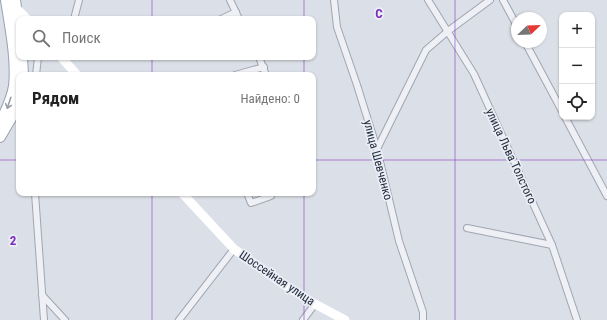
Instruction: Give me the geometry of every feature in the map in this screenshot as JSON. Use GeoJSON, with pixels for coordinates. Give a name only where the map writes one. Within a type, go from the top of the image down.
{"type":"FeatureCollection","features":[{"type":"Feature","properties":{"kind":"main road"},"geometry":{"type":"LineString","coordinates":[[11,4],[24,16]]}},
{"type":"Feature","properties":{"kind":"main road"},"geometry":{"type":"LineString","coordinates":[[11,4],[16,22]]}},
{"type":"Feature","properties":{"kind":"main road"},"geometry":{"type":"LineString","coordinates":[[0,123],[11,100],[14,80],[11,4]]}},
{"type":"Feature","properties":{"kind":"main road"},"geometry":{"type":"LineString","coordinates":[[22,60],[23,72]]}},
{"type":"Feature","properties":{"kind":"main road"},"geometry":{"type":"LineString","coordinates":[[64,60],[74,72]]}},
{"type":"Feature","properties":{"kind":"main road"},"geometry":{"type":"LineString","coordinates":[[0,137],[16,110]]}},
{"type":"Feature","properties":{"kind":"main road","name":"Шоссейная улица"},"geometry":{"type":"LineString","coordinates":[[185,196],[234,249],[268,274],[315,304],[345,320]]}},
{"type":"Feature","properties":{"kind":"street"},"geometry":{"type":"LineString","coordinates":[[75,16],[79,0]]}},
{"type":"Feature","properties":{"kind":"street"},"geometry":{"type":"LineString","coordinates":[[230,0],[238,16]]}},
{"type":"Feature","properties":{"kind":"street","name":"улица Шевченко"},"geometry":{"type":"LineString","coordinates":[[334,0],[337,27],[377,149],[399,241],[423,312],[423,320]]}},
{"type":"Feature","properties":{"kind":"street","name":"улица Льва Толстого"},"geometry":{"type":"LineString","coordinates":[[428,0],[474,74],[552,245],[577,320]]}},
{"type":"Feature","properties":{"kind":"street"},"geometry":{"type":"LineString","coordinates":[[377,149],[426,50],[448,31],[490,0]]}},
{"type":"Feature","properties":{"kind":"street"},"geometry":{"type":"LineString","coordinates":[[503,0],[511,15]]}},
{"type":"Feature","properties":{"kind":"street"},"geometry":{"type":"LineString","coordinates":[[227,16],[236,12]]}},
{"type":"Feature","properties":{"kind":"street"},"geometry":{"type":"LineString","coordinates":[[529,48],[559,105]]}},
{"type":"Feature","properties":{"kind":"street"},"geometry":{"type":"LineString","coordinates":[[36,72],[38,60]]}},
{"type":"Feature","properties":{"kind":"street"},"geometry":{"type":"LineString","coordinates":[[260,60],[265,72]]}},
{"type":"Feature","properties":{"kind":"street"},"geometry":{"type":"LineString","coordinates":[[246,72],[264,67]]}},
{"type":"Feature","properties":{"kind":"street"},"geometry":{"type":"LineString","coordinates":[[567,120],[607,196]]}},
{"type":"Feature","properties":{"kind":"street"},"geometry":{"type":"LineString","coordinates":[[34,196],[44,320]]}},
{"type":"Feature","properties":{"kind":"street"},"geometry":{"type":"LineString","coordinates":[[248,196],[251,203],[272,196]]}},
{"type":"Feature","properties":{"kind":"street"},"geometry":{"type":"LineString","coordinates":[[468,228],[552,245]]}},
{"type":"Feature","properties":{"kind":"street"},"geometry":{"type":"LineString","coordinates":[[179,320],[234,249]]}},
{"type":"Feature","properties":{"kind":"street"},"geometry":{"type":"LineString","coordinates":[[42,295],[65,320]]}},
{"type":"Feature","properties":{"kind":"street"},"geometry":{"type":"LineString","coordinates":[[303,320],[315,304]]}}]}
